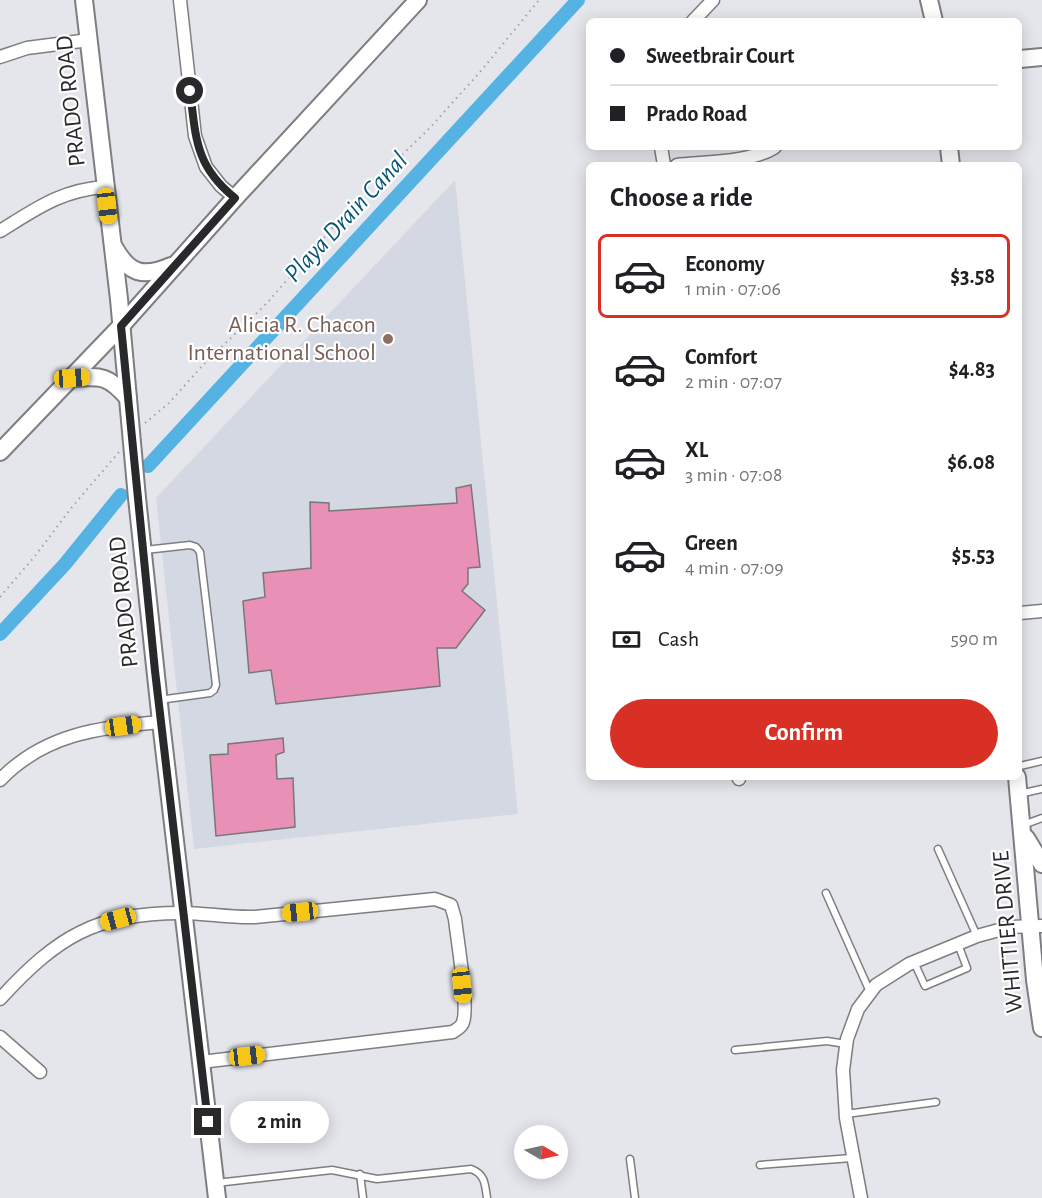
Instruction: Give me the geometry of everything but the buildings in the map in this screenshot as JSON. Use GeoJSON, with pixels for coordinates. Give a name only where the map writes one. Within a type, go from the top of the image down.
{"type":"FeatureCollection","features":[{"type":"Feature","properties":{"kind":"street","name":"PRADO ROAD"},"geometry":{"type":"LineString","coordinates":[[84,0],[128,398],[126,455],[137,498],[216,1190]]}},
{"type":"Feature","properties":{"kind":"street"},"geometry":{"type":"LineString","coordinates":[[180,0],[195,136],[206,167],[221,186],[235,198]]}},
{"type":"Feature","properties":{"kind":"street"},"geometry":{"type":"LineString","coordinates":[[0,453],[121,326],[235,198],[418,0]]}},
{"type":"Feature","properties":{"kind":"street"},"geometry":{"type":"LineString","coordinates":[[696,18],[713,0]]}},
{"type":"Feature","properties":{"kind":"street"},"geometry":{"type":"LineString","coordinates":[[929,0],[933,18]]}},
{"type":"Feature","properties":{"kind":"street"},"geometry":{"type":"LineString","coordinates":[[0,57],[27,48],[89,40]]}},
{"type":"Feature","properties":{"kind":"street"},"geometry":{"type":"LineString","coordinates":[[1022,59],[1042,57]]}},
{"type":"Feature","properties":{"kind":"street"},"geometry":{"type":"LineString","coordinates":[[705,162],[743,158],[771,150]]}},
{"type":"Feature","properties":{"kind":"street"},"geometry":{"type":"LineString","coordinates":[[0,231],[45,204],[71,192],[83,188],[105,187]]}},
{"type":"Feature","properties":{"kind":"street"},"geometry":{"type":"LineString","coordinates":[[112,243],[126,265],[138,272],[156,273],[175,264]]}},
{"type":"Feature","properties":{"kind":"street"},"geometry":{"type":"LineString","coordinates":[[72,378],[104,377],[112,381],[128,398]]}},
{"type":"Feature","properties":{"kind":"street"},"geometry":{"type":"LineString","coordinates":[[1022,613],[1042,611]]}},
{"type":"Feature","properties":{"kind":"street"},"geometry":{"type":"LineString","coordinates":[[0,780],[19,762],[44,747],[66,738],[90,730],[161,722]]}},
{"type":"Feature","properties":{"kind":"street","name":"WHITTIER DRIVE"},"geometry":{"type":"LineString","coordinates":[[1017,780],[1037,926],[1035,980],[1042,1028]]}},
{"type":"Feature","properties":{"kind":"street","name":"WHITTIER DRIVE"},"geometry":{"type":"LineString","coordinates":[[1023,829],[1040,857]]}},
{"type":"Feature","properties":{"kind":"street"},"geometry":{"type":"LineString","coordinates":[[0,999],[24,973],[62,941],[95,925],[136,916],[183,913],[232,918],[255,917],[435,898],[451,905],[455,919],[464,1006],[464,1022],[453,1032],[201,1062]]}},
{"type":"Feature","properties":{"kind":"street"},"geometry":{"type":"LineString","coordinates":[[861,1198],[852,1158],[843,1070],[850,1026],[858,1009],[876,985],[888,975],[914,962],[977,936],[1010,927],[1037,926]]}},
{"type":"Feature","properties":{"kind":"street"},"geometry":{"type":"LineString","coordinates":[[0,1037],[40,1072]]}},
{"type":"Feature","properties":{"kind":"lane"},"geometry":{"type":"LineString","coordinates":[[142,550],[190,545],[196,547],[200,552],[216,685],[210,693],[159,700]]}},
{"type":"Feature","properties":{"kind":"lane"},"geometry":{"type":"LineString","coordinates":[[1022,766],[1042,761]]}},
{"type":"Feature","properties":{"kind":"lane"},"geometry":{"type":"LineString","coordinates":[[1019,794],[1042,789]]}},
{"type":"Feature","properties":{"kind":"lane"},"geometry":{"type":"LineString","coordinates":[[1023,829],[1042,818]]}},
{"type":"Feature","properties":{"kind":"lane"},"geometry":{"type":"LineString","coordinates":[[938,849],[977,936]]}},
{"type":"Feature","properties":{"kind":"lane"},"geometry":{"type":"LineString","coordinates":[[826,893],[870,993]]}},
{"type":"Feature","properties":{"kind":"lane"},"geometry":{"type":"LineString","coordinates":[[914,962],[925,986],[957,973],[967,968],[958,943]]}},
{"type":"Feature","properties":{"kind":"lane"},"geometry":{"type":"LineString","coordinates":[[735,1050],[827,1041],[846,1044]]}},
{"type":"Feature","properties":{"kind":"lane"},"geometry":{"type":"LineString","coordinates":[[846,1114],[936,1102]]}},
{"type":"Feature","properties":{"kind":"lane"},"geometry":{"type":"LineString","coordinates":[[760,1165],[852,1158]]}},
{"type":"Feature","properties":{"kind":"lane"},"geometry":{"type":"LineString","coordinates":[[630,1159],[635,1198]]}},
{"type":"Feature","properties":{"kind":"lane"},"geometry":{"type":"LineString","coordinates":[[216,1190],[332,1170],[377,1179],[471,1169],[479,1172],[484,1179],[487,1198]]}},
{"type":"Feature","properties":{"kind":"lane"},"geometry":{"type":"LineString","coordinates":[[360,1174],[363,1198]]}},
{"type":"Feature","properties":{"kind":"path"},"geometry":{"type":"LineString","coordinates":[[143,424],[169,403],[204,364],[267,303],[369,186],[427,131],[480,72],[539,0]]}},
{"type":"Feature","properties":{"kind":"path"},"geometry":{"type":"LineString","coordinates":[[0,597],[72,507],[126,455]]}},
{"type":"Feature","properties":{"kind":"shaded area","name":"Alicia R. Chacon International School"},"geometry":{"type":"Polygon","coordinates":[[[455,180],[518,814],[194,849],[156,498],[455,180]]]}},
{"type":"Feature","properties":{"kind":"waterway","name":"Playa Drain Canal"},"geometry":{"type":"LineString","coordinates":[[148,466],[578,0]]}},
{"type":"Feature","properties":{"kind":"waterway","name":"Playa Drain Canal"},"geometry":{"type":"LineString","coordinates":[[0,634],[65,564],[121,495]]}},
{"type":"Feature","properties":{"kind":"place","name":"Alicia R. Chacon International School"},"geometry":{"type":"Point","coordinates":[388,339]}},
{"type":"Feature","properties":{"kind":"route"},"geometry":{"type":"LineString","coordinates":[[190,91],[195,136],[206,167],[221,186],[235,198],[121,326],[155,671],[208,1122]]}}]}
